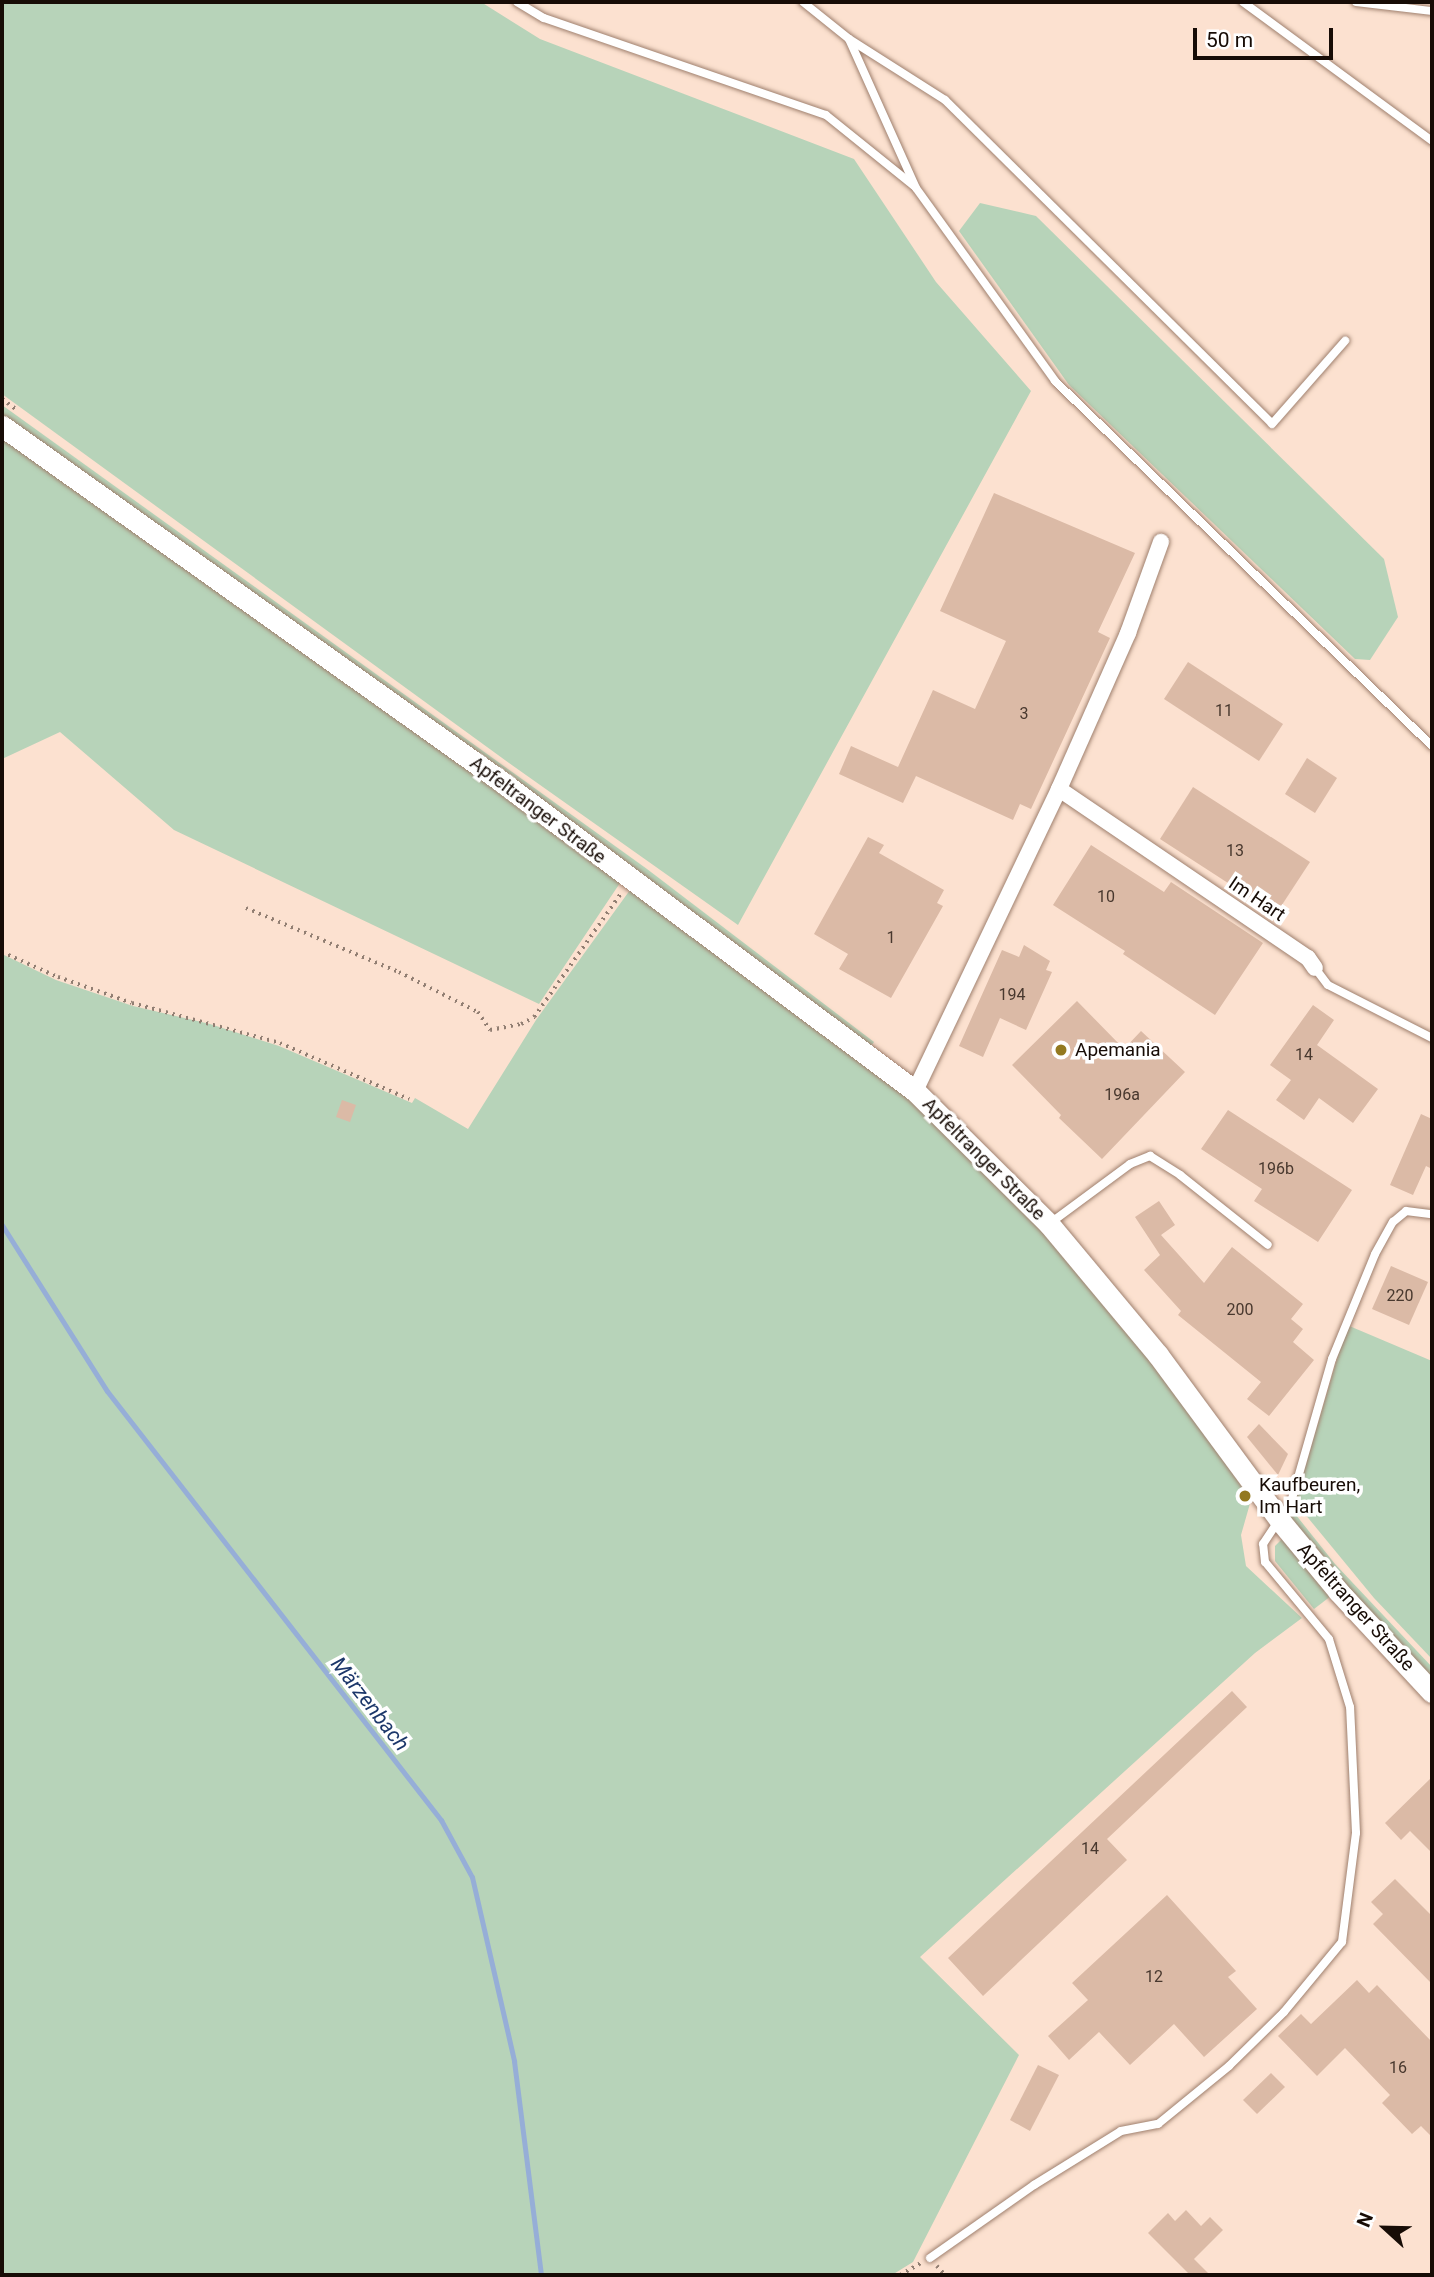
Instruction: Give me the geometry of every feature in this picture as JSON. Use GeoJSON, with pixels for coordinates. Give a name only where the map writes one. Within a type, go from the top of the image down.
{"type":"FeatureCollection","features":[{"type":"Feature","properties":{"kind":"street","name":"Apfeltranger Straße"},"geometry":{"type":"LineString","coordinates":[[2,426],[498,779],[915,1091],[1049,1224],[1158,1355],[1280,1522],[1338,1591],[1432,1692]]}},
{"type":"Feature","properties":{"kind":"street"},"geometry":{"type":"LineString","coordinates":[[915,1091],[1059,789],[1128,633],[1161,542]]}},
{"type":"Feature","properties":{"kind":"street","name":"Im Hart"},"geometry":{"type":"LineString","coordinates":[[1059,789],[1308,958],[1315,968]]}},
{"type":"Feature","properties":{"kind":"lane"},"geometry":{"type":"LineString","coordinates":[[517,2],[544,18],[826,115],[916,188]]}},
{"type":"Feature","properties":{"kind":"lane"},"geometry":{"type":"LineString","coordinates":[[803,2],[849,39],[945,100],[1272,424],[1345,341]]}},
{"type":"Feature","properties":{"kind":"lane"},"geometry":{"type":"LineString","coordinates":[[1242,2],[1432,141]]}},
{"type":"Feature","properties":{"kind":"lane"},"geometry":{"type":"LineString","coordinates":[[1356,2],[1432,11]]}},
{"type":"Feature","properties":{"kind":"lane"},"geometry":{"type":"LineString","coordinates":[[849,39],[916,188],[1055,381],[1432,746]]}},
{"type":"Feature","properties":{"kind":"lane","name":"Im Hart"},"geometry":{"type":"LineString","coordinates":[[1315,968],[1328,985],[1432,1038]]}},
{"type":"Feature","properties":{"kind":"lane","name":"Apfeltranger Straße"},"geometry":{"type":"LineString","coordinates":[[1049,1224],[1129,1164],[1150,1156],[1180,1175],[1268,1245]]}},
{"type":"Feature","properties":{"kind":"lane"},"geometry":{"type":"LineString","coordinates":[[930,2258],[1034,2185],[1121,2131],[1158,2124],[1229,2066],[1284,2012],[1342,1942],[1356,1833],[1350,1707],[1329,1639],[1265,1562],[1264,1544],[1291,1502],[1336,1348],[1375,1254],[1393,1222],[1406,1211],[1432,1214]]}},
{"type":"Feature","properties":{"kind":"path"},"geometry":{"type":"LineString","coordinates":[[246,908],[399,972],[478,1012],[490,1030],[521,1024],[534,1017],[630,880]]}},
{"type":"Feature","properties":{"kind":"path"},"geometry":{"type":"LineString","coordinates":[[2,952],[58,977],[132,1003],[280,1043],[408,1099]]}},
{"type":"Feature","properties":{"kind":"path"},"geometry":{"type":"LineString","coordinates":[[900,2275],[930,2258]]}},
{"type":"Feature","properties":{"kind":"green space"},"geometry":{"type":"Polygon","coordinates":[[[2,2],[481,2],[540,39],[854,159],[936,282],[1031,391],[738,925],[509,763],[2,394],[2,2]]]}},
{"type":"Feature","properties":{"kind":"green space"},"geometry":{"type":"Polygon","coordinates":[[[980,203],[1036,216],[1384,559],[1398,617],[1370,660],[1355,659],[1069,385],[959,231],[980,203]]]}},
{"type":"Feature","properties":{"kind":"green space"},"geometry":{"type":"Polygon","coordinates":[[[2,405],[647,869],[874,1042],[869,1049],[2,417],[2,405]]]}},
{"type":"Feature","properties":{"kind":"green space"},"geometry":{"type":"Polygon","coordinates":[[[2,433],[622,880],[539,1004],[174,830],[60,732],[2,759],[2,433]]]}},
{"type":"Feature","properties":{"kind":"green space"},"geometry":{"type":"Polygon","coordinates":[[[630,890],[911,1096],[1044,1233],[1153,1361],[1251,1500],[1241,1535],[1246,1566],[1302,1618],[1255,1653],[920,1957],[1019,2055],[913,2262],[892,2275],[2,2275],[2,954],[56,980],[133,1006],[210,1024],[279,1046],[412,1103],[415,1098],[468,1129],[536,1020],[630,890]]]}},
{"type":"Feature","properties":{"kind":"green space"},"geometry":{"type":"Polygon","coordinates":[[[1347,1325],[1432,1361],[1432,1659],[1374,1598],[1295,1502],[1347,1325]]]}},
{"type":"Feature","properties":{"kind":"green space"},"geometry":{"type":"Polygon","coordinates":[[[1292,1510],[1335,1564],[1432,1667],[1432,1681],[1287,1520],[1292,1510]]]}},
{"type":"Feature","properties":{"kind":"green space"},"geometry":{"type":"Polygon","coordinates":[[[1283,1538],[1331,1596],[1314,1609],[1275,1561],[1275,1546],[1283,1538]]]}},
{"type":"Feature","properties":{"kind":"building"},"geometry":{"type":"Polygon","coordinates":[[[994,493],[1135,553],[1098,632],[1110,638],[1031,809],[1020,804],[1013,820],[916,776],[903,803],[839,774],[851,746],[898,767],[933,690],[975,709],[1006,641],[940,611],[994,493]]]}},
{"type":"Feature","properties":{"kind":"building"},"geometry":{"type":"Polygon","coordinates":[[[1188,662],[1283,724],[1259,761],[1164,699],[1188,662]]]}},
{"type":"Feature","properties":{"kind":"building"},"geometry":{"type":"Polygon","coordinates":[[[1307,758],[1337,778],[1315,813],[1285,794],[1307,758]]]}},
{"type":"Feature","properties":{"kind":"building"},"geometry":{"type":"Polygon","coordinates":[[[1193,787],[1310,862],[1276,914],[1160,839],[1193,787]]]}},
{"type":"Feature","properties":{"kind":"building"},"geometry":{"type":"Polygon","coordinates":[[[868,837],[884,845],[879,853],[944,890],[937,903],[943,906],[891,998],[839,969],[848,954],[814,934],[868,837]]]}},
{"type":"Feature","properties":{"kind":"building"},"geometry":{"type":"Polygon","coordinates":[[[1091,845],[1164,892],[1171,882],[1263,943],[1215,1015],[1123,954],[1125,951],[1053,905],[1091,845]]]}},
{"type":"Feature","properties":{"kind":"building"},"geometry":{"type":"Polygon","coordinates":[[[1024,945],[1050,961],[1046,970],[1052,972],[1026,1030],[1000,1018],[983,1057],[959,1046],[1002,950],[1019,957],[1024,945]]]}},
{"type":"Feature","properties":{"kind":"building"},"geometry":{"type":"Polygon","coordinates":[[[1077,1001],[1124,1049],[1141,1031],[1185,1072],[1102,1159],[1059,1118],[1061,1115],[1012,1065],[1077,1001]]]}},
{"type":"Feature","properties":{"kind":"building"},"geometry":{"type":"Polygon","coordinates":[[[1313,1005],[1334,1020],[1317,1045],[1378,1089],[1353,1123],[1319,1098],[1304,1120],[1276,1100],[1291,1080],[1270,1065],[1313,1005]]]}},
{"type":"Feature","properties":{"kind":"building"},"geometry":{"type":"Polygon","coordinates":[[[342,1100],[356,1105],[350,1122],[336,1117],[342,1100]]]}},
{"type":"Feature","properties":{"kind":"building"},"geometry":{"type":"Polygon","coordinates":[[[1228,1110],[1352,1190],[1318,1242],[1254,1201],[1262,1189],[1201,1149],[1228,1110]]]}},
{"type":"Feature","properties":{"kind":"building"},"geometry":{"type":"Polygon","coordinates":[[[1421,1114],[1432,1119],[1432,1169],[1426,1166],[1413,1195],[1390,1185],[1421,1114]]]}},
{"type":"Feature","properties":{"kind":"building"},"geometry":{"type":"Polygon","coordinates":[[[1159,1201],[1175,1225],[1161,1235],[1204,1283],[1232,1247],[1303,1304],[1291,1319],[1303,1329],[1293,1342],[1314,1360],[1269,1416],[1247,1399],[1261,1382],[1178,1315],[1181,1311],[1144,1270],[1160,1255],[1135,1217],[1159,1201]]]}},
{"type":"Feature","properties":{"kind":"building"},"geometry":{"type":"Polygon","coordinates":[[[1391,1266],[1428,1282],[1409,1325],[1372,1309],[1391,1266]]]}},
{"type":"Feature","properties":{"kind":"building"},"geometry":{"type":"Polygon","coordinates":[[[1259,1424],[1288,1454],[1278,1475],[1247,1437],[1259,1424]]]}},
{"type":"Feature","properties":{"kind":"building"},"geometry":{"type":"Polygon","coordinates":[[[1232,1691],[1247,1707],[1107,1839],[1127,1860],[983,1996],[948,1958],[1232,1691]]]}},
{"type":"Feature","properties":{"kind":"building"},"geometry":{"type":"Polygon","coordinates":[[[1432,1777],[1432,1853],[1410,1831],[1401,1840],[1385,1823],[1432,1777]]]}},
{"type":"Feature","properties":{"kind":"building"},"geometry":{"type":"Polygon","coordinates":[[[1395,1879],[1432,1916],[1432,1984],[1373,1924],[1383,1914],[1371,1902],[1395,1879]]]}},
{"type":"Feature","properties":{"kind":"building"},"geometry":{"type":"Polygon","coordinates":[[[1167,1895],[1236,1971],[1228,1977],[1257,2009],[1204,2057],[1174,2024],[1130,2065],[1099,2032],[1069,2060],[1048,2036],[1088,2000],[1072,1983],[1167,1895]]]}},
{"type":"Feature","properties":{"kind":"building"},"geometry":{"type":"Polygon","coordinates":[[[1357,1980],[1369,1993],[1377,1985],[1432,2042],[1432,2137],[1421,2126],[1412,2134],[1382,2103],[1390,2095],[1345,2048],[1317,2076],[1278,2036],[1301,2014],[1311,2024],[1357,1980]]]}},
{"type":"Feature","properties":{"kind":"building"},"geometry":{"type":"Polygon","coordinates":[[[1038,2065],[1059,2075],[1030,2131],[1010,2120],[1038,2065]]]}},
{"type":"Feature","properties":{"kind":"building"},"geometry":{"type":"Polygon","coordinates":[[[1271,2073],[1285,2087],[1257,2114],[1243,2100],[1271,2073]]]}},
{"type":"Feature","properties":{"kind":"building"},"geometry":{"type":"Polygon","coordinates":[[[1186,2210],[1201,2226],[1210,2217],[1223,2230],[1194,2259],[1210,2275],[1190,2275],[1148,2233],[1168,2213],[1175,2221],[1186,2210]]]}},
{"type":"Feature","properties":{"kind":"waterway","name":"Märzenbach"},"geometry":{"type":"LineString","coordinates":[[2,1225],[107,1391],[441,1820],[472,1877],[514,2061],[541,2275]]}},
{"type":"Feature","properties":{"kind":"place","name":"Apemania"},"geometry":{"type":"Point","coordinates":[1061,1050]}},
{"type":"Feature","properties":{"kind":"place","name":"Kaufbeuren, Im Hart"},"geometry":{"type":"Point","coordinates":[1245,1496]}}]}
